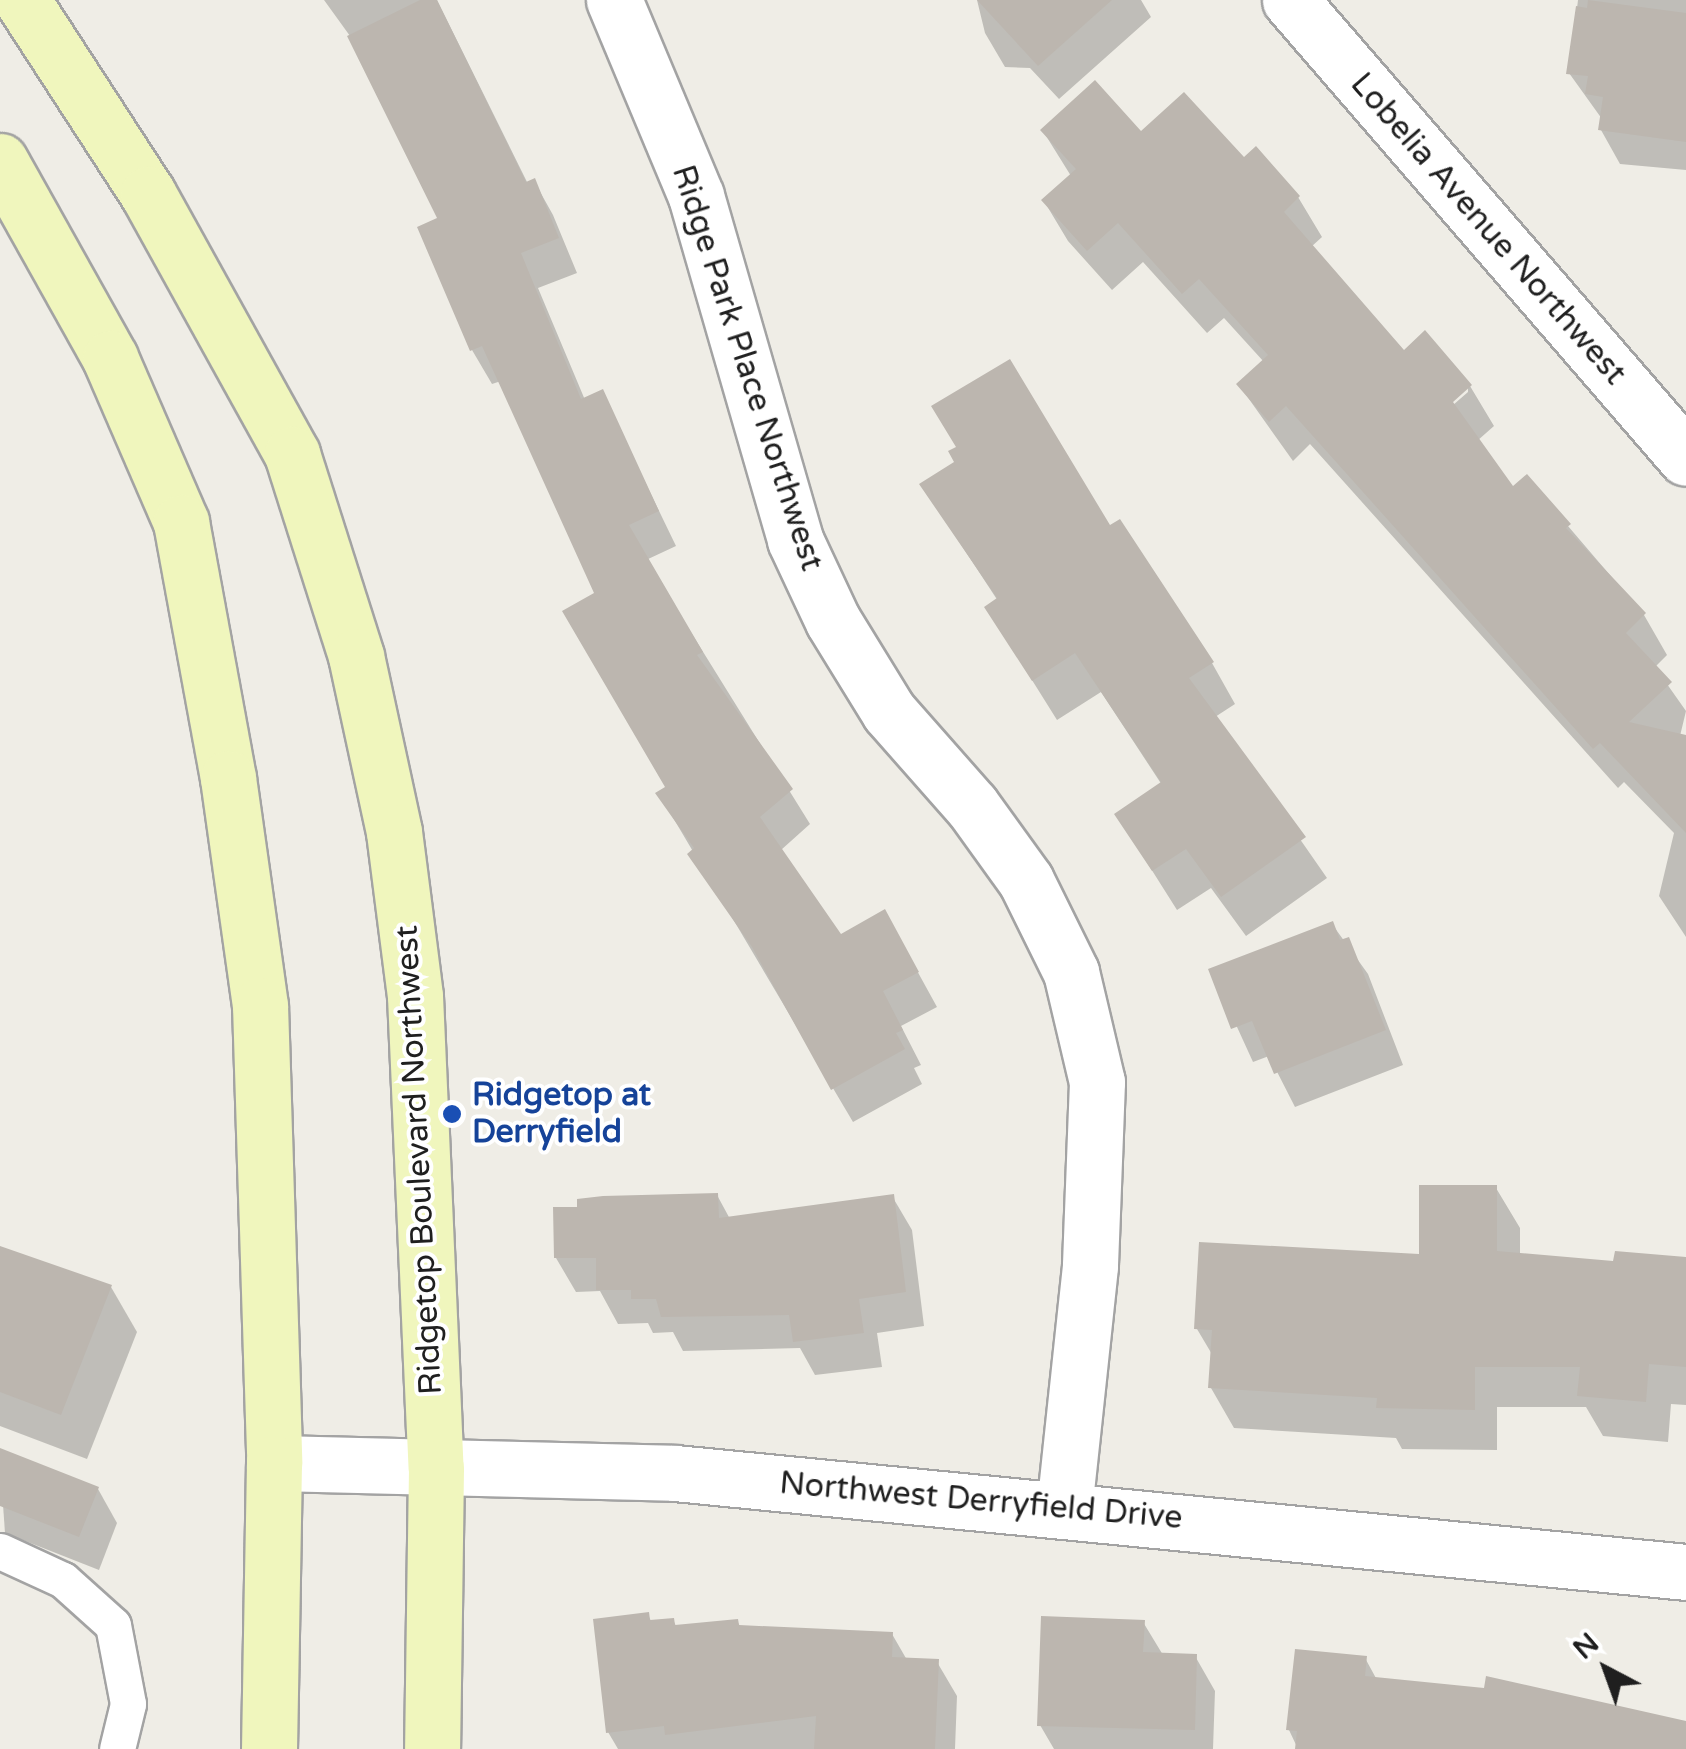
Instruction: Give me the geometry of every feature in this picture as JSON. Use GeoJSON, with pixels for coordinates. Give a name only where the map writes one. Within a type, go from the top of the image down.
{"type":"FeatureCollection","features":[{"type":"Feature","properties":{"kind":"main road","name":"Ridgetop Boulevard Northwest"},"geometry":{"type":"LineString","coordinates":[[22,0],[148,194],[292,454],[356,656],[394,832],[416,996],[436,1468],[432,1749]]}},
{"type":"Feature","properties":{"kind":"main road"},"geometry":{"type":"LineString","coordinates":[[0,161],[110,358],[182,522],[228,778],[260,1005],[274,1464],[269,1749]]}},
{"type":"Feature","properties":{"kind":"street","name":"Ridge Park Place Northwest"},"geometry":{"type":"LineString","coordinates":[[614,0],[696,196],[795,540],[833,620],[889,712],[952,781],[1026,881],[1071,972],[1097,1082],[1090,1266],[1064,1508]]}},
{"type":"Feature","properties":{"kind":"street","name":"Lobelia Avenue Northwest"},"geometry":{"type":"LineString","coordinates":[[1290,0],[1686,458]]}},
{"type":"Feature","properties":{"kind":"street","name":"Northwest Derryfield Drive"},"geometry":{"type":"LineString","coordinates":[[274,1464],[675,1473],[1064,1508],[1686,1572]]}},
{"type":"Feature","properties":{"kind":"lane"},"geometry":{"type":"LineString","coordinates":[[0,1551],[64,1580],[113,1624],[128,1704],[117,1749]]}},
{"type":"Feature","properties":{"kind":"building"},"geometry":{"type":"Polygon","coordinates":[[[420,0],[437,0],[526,182],[535,178],[559,238],[521,253],[581,399],[603,389],[659,511],[629,525],[703,652],[697,655],[793,789],[760,817],[841,934],[885,909],[919,972],[883,991],[903,1030],[896,1033],[905,1049],[831,1090],[752,947],[687,854],[694,848],[655,793],[665,787],[562,611],[594,593],[482,346],[470,351],[417,227],[437,218],[347,36],[420,0]]]}},
{"type":"Feature","properties":{"kind":"building"},"geometry":{"type":"Polygon","coordinates":[[[977,0],[1112,0],[1038,66],[977,0]]]}},
{"type":"Feature","properties":{"kind":"building"},"geometry":{"type":"Polygon","coordinates":[[[1588,0],[1686,13],[1686,142],[1598,130],[1603,97],[1585,94],[1588,76],[1566,74],[1576,6],[1587,8],[1588,0]]]}},
{"type":"Feature","properties":{"kind":"building"},"geometry":{"type":"Polygon","coordinates":[[[1095,80],[1141,131],[1184,92],[1244,157],[1256,146],[1300,196],[1284,212],[1404,350],[1425,330],[1472,385],[1453,402],[1513,486],[1527,474],[1571,524],[1566,528],[1646,613],[1626,633],[1672,682],[1629,722],[1686,735],[1686,833],[1600,743],[1593,749],[1286,406],[1269,422],[1236,384],[1268,355],[1199,279],[1182,294],[1118,223],[1087,251],[1041,200],[1076,169],[1040,130],[1095,80]]]}},
{"type":"Feature","properties":{"kind":"building"},"geometry":{"type":"Polygon","coordinates":[[[1010,359],[1110,525],[1120,519],[1214,662],[1189,678],[1306,837],[1221,897],[1186,849],[1152,871],[1114,814],[1161,782],[1075,653],[1032,681],[984,607],[997,598],[919,484],[954,462],[948,451],[956,447],[931,406],[1010,359]]]}},
{"type":"Feature","properties":{"kind":"building"},"geometry":{"type":"Polygon","coordinates":[[[1333,921],[1340,940],[1349,937],[1386,1030],[1274,1074],[1252,1021],[1231,1029],[1208,969],[1333,921]]]}},
{"type":"Feature","properties":{"kind":"building"},"geometry":{"type":"Polygon","coordinates":[[[1419,1185],[1497,1185],[1497,1251],[1613,1261],[1615,1251],[1686,1257],[1686,1367],[1649,1364],[1646,1402],[1577,1396],[1580,1367],[1475,1367],[1475,1410],[1376,1408],[1377,1398],[1208,1388],[1212,1330],[1194,1329],[1199,1242],[1419,1254],[1419,1185]]]}},
{"type":"Feature","properties":{"kind":"building"},"geometry":{"type":"Polygon","coordinates":[[[718,1193],[719,1218],[894,1194],[906,1292],[859,1299],[864,1333],[793,1342],[789,1315],[661,1317],[656,1299],[631,1299],[631,1290],[596,1290],[596,1258],[554,1258],[553,1207],[577,1207],[577,1199],[603,1196],[718,1193]]]}},
{"type":"Feature","properties":{"kind":"building"},"geometry":{"type":"Polygon","coordinates":[[[0,1246],[112,1285],[61,1415],[0,1392],[0,1246]]]}},
{"type":"Feature","properties":{"kind":"building"},"geometry":{"type":"Polygon","coordinates":[[[0,1448],[99,1487],[79,1537],[0,1506],[0,1448]]]}},
{"type":"Feature","properties":{"kind":"building"},"geometry":{"type":"Polygon","coordinates":[[[649,1612],[650,1620],[674,1618],[675,1625],[738,1619],[739,1625],[893,1632],[892,1657],[939,1659],[935,1749],[814,1749],[816,1716],[665,1735],[664,1726],[606,1733],[593,1619],[649,1612]]]}},
{"type":"Feature","properties":{"kind":"building"},"geometry":{"type":"Polygon","coordinates":[[[1041,1616],[1145,1620],[1143,1652],[1197,1654],[1195,1730],[1037,1726],[1041,1616]]]}},
{"type":"Feature","properties":{"kind":"building"},"geometry":{"type":"Polygon","coordinates":[[[1295,1649],[1367,1656],[1365,1676],[1484,1688],[1486,1676],[1686,1721],[1686,1749],[1295,1749],[1297,1731],[1286,1730],[1295,1649]]]}},
{"type":"Feature","properties":{"kind":"place","name":"Ridgetop at Derryfield"},"geometry":{"type":"Point","coordinates":[452,1114]}}]}
